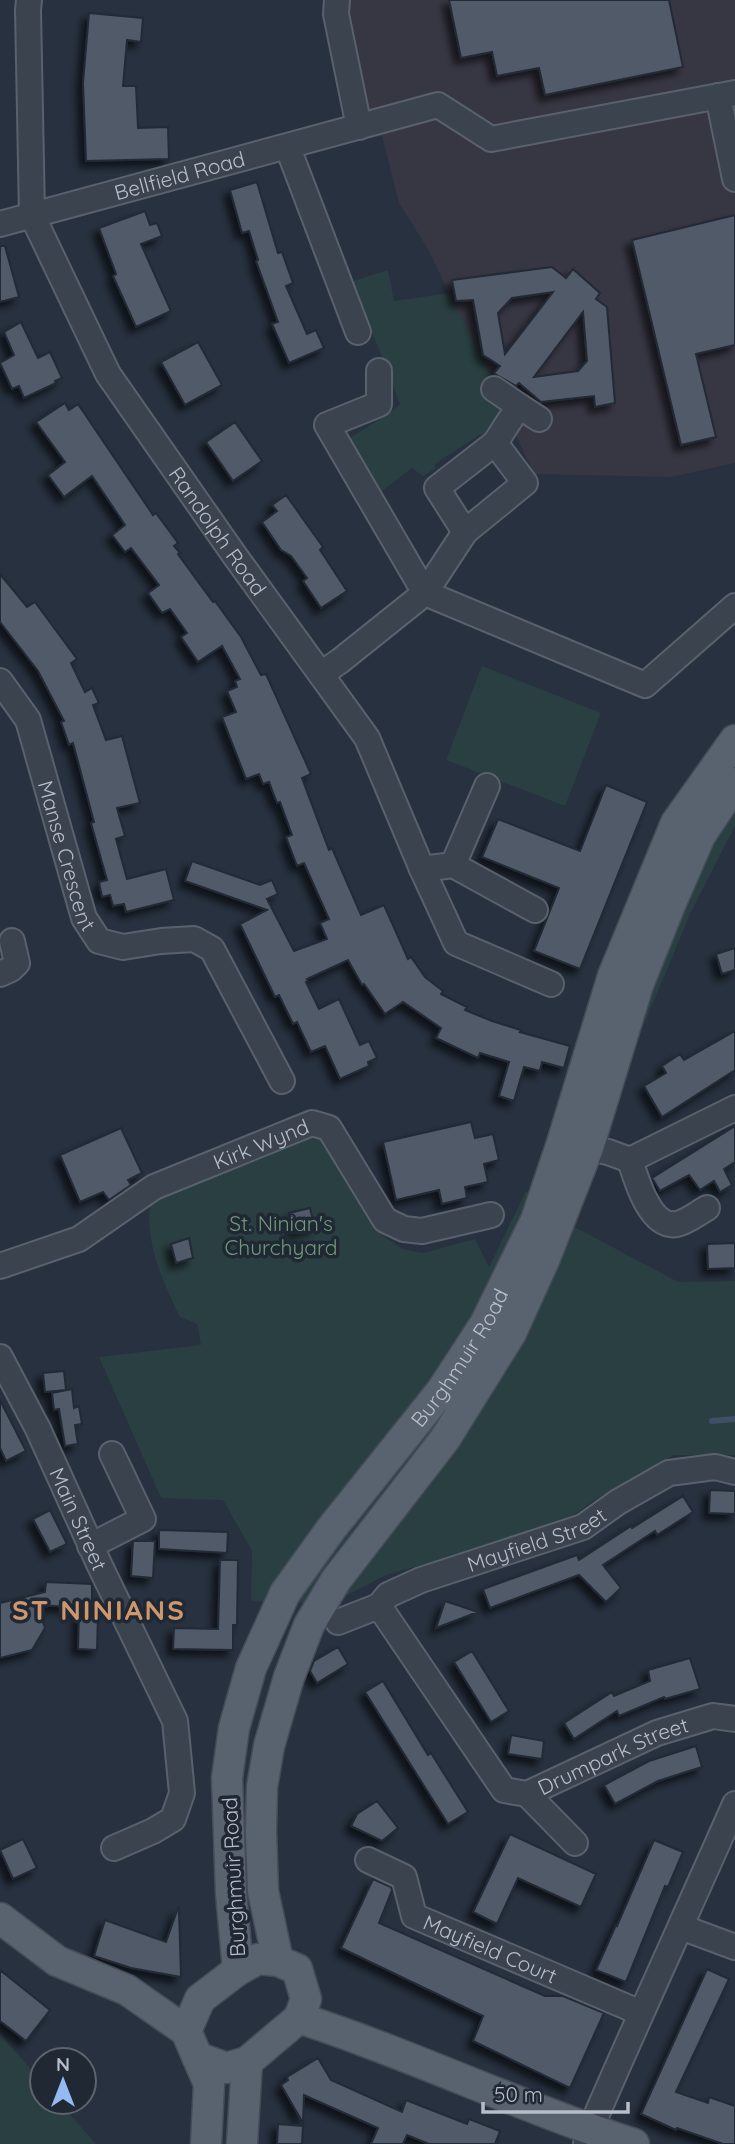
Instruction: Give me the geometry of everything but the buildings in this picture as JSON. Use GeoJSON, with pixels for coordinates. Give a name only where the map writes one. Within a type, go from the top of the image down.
{"type":"FeatureCollection","features":[{"type":"Feature","properties":{"kind":"main road","name":"Burghmuir Road"},"geometry":{"type":"LineString","coordinates":[[288,1965],[263,1891],[261,1830],[262,1787],[289,1677],[309,1625],[336,1580],[445,1439],[511,1333],[545,1258],[575,1146],[612,976],[676,823],[735,740]]}},
{"type":"Feature","properties":{"kind":"main road","name":"Burghmuir Road"},"geometry":{"type":"LineString","coordinates":[[238,1970],[231,1893],[227,1778],[234,1728],[251,1668],[285,1593],[331,1529],[442,1390],[485,1324],[575,1146],[700,836],[735,783]]}},
{"type":"Feature","properties":{"kind":"main road"},"geometry":{"type":"LineString","coordinates":[[0,1917],[57,1961],[127,1990],[200,1999]]}},
{"type":"Feature","properties":{"kind":"main road"},"geometry":{"type":"LineString","coordinates":[[206,2144],[209,2084],[192,2044],[200,1999],[238,1970],[258,1959],[288,1965],[357,2037]]}},
{"type":"Feature","properties":{"kind":"main road"},"geometry":{"type":"LineString","coordinates":[[127,1990],[192,2044],[226,2068],[247,2062],[299,2018],[306,1999],[288,1965]]}},
{"type":"Feature","properties":{"kind":"main road"},"geometry":{"type":"LineString","coordinates":[[299,2018],[357,2037],[588,2137],[634,2144]]}},
{"type":"Feature","properties":{"kind":"main road"},"geometry":{"type":"LineString","coordinates":[[242,2144],[247,2062]]}},
{"type":"Feature","properties":{"kind":"street","name":"Randolph Road"},"geometry":{"type":"LineString","coordinates":[[29,0],[27,9],[32,215],[108,374],[367,737],[456,943],[551,984]]}},
{"type":"Feature","properties":{"kind":"street"},"geometry":{"type":"LineString","coordinates":[[337,0],[336,14],[359,127]]}},
{"type":"Feature","properties":{"kind":"street","name":"Bellfield Road"},"geometry":{"type":"LineString","coordinates":[[0,224],[288,148],[438,105],[491,139],[727,94]]}},
{"type":"Feature","properties":{"kind":"street"},"geometry":{"type":"LineString","coordinates":[[727,94],[735,179]]}},
{"type":"Feature","properties":{"kind":"street"},"geometry":{"type":"LineString","coordinates":[[288,148],[358,331]]}},
{"type":"Feature","properties":{"kind":"street"},"geometry":{"type":"LineString","coordinates":[[379,371],[379,404],[327,425],[425,593],[645,685],[735,606]]}},
{"type":"Feature","properties":{"kind":"street"},"geometry":{"type":"LineString","coordinates":[[465,532],[437,488],[529,413],[494,389]]}},
{"type":"Feature","properties":{"kind":"street"},"geometry":{"type":"LineString","coordinates":[[321,674],[425,593],[465,532],[525,484],[495,443]]}},
{"type":"Feature","properties":{"kind":"street","name":"Manse Crescent"},"geometry":{"type":"LineString","coordinates":[[0,681],[28,720],[84,918],[99,941],[123,947],[194,939],[212,949],[282,1081]]}},
{"type":"Feature","properties":{"kind":"street"},"geometry":{"type":"LineString","coordinates":[[453,864],[487,786]]}},
{"type":"Feature","properties":{"kind":"street"},"geometry":{"type":"LineString","coordinates":[[422,869],[453,864],[535,910]]}},
{"type":"Feature","properties":{"kind":"street"},"geometry":{"type":"LineString","coordinates":[[0,974],[17,963],[12,941]]}},
{"type":"Feature","properties":{"kind":"street"},"geometry":{"type":"LineString","coordinates":[[575,1146],[608,1152],[629,1160],[735,1108]]}},
{"type":"Feature","properties":{"kind":"street","name":"Kirk Wynd"},"geometry":{"type":"LineString","coordinates":[[0,1266],[79,1239],[154,1187],[312,1123],[329,1128],[385,1220],[404,1229],[422,1231],[491,1215]]}},
{"type":"Feature","properties":{"kind":"street"},"geometry":{"type":"LineString","coordinates":[[629,1160],[640,1192],[651,1210],[667,1222],[676,1224],[707,1208]]}},
{"type":"Feature","properties":{"kind":"street","name":"Main Street"},"geometry":{"type":"LineString","coordinates":[[0,1357],[38,1429],[90,1546],[175,1721],[182,1793],[173,1819],[114,1848]]}},
{"type":"Feature","properties":{"kind":"street"},"geometry":{"type":"LineString","coordinates":[[90,1546],[143,1518],[112,1454]]}},
{"type":"Feature","properties":{"kind":"street","name":"Mayfield Street"},"geometry":{"type":"LineString","coordinates":[[338,1622],[379,1605],[388,1595],[421,1580],[583,1527],[618,1502],[669,1473],[715,1468],[735,1472]]}},
{"type":"Feature","properties":{"kind":"street","name":"Drumpark Street"},"geometry":{"type":"LineString","coordinates":[[379,1605],[504,1790],[527,1794],[657,1733],[713,1716],[735,1719]]}},
{"type":"Feature","properties":{"kind":"street"},"geometry":{"type":"LineString","coordinates":[[527,1794],[575,1843]]}},
{"type":"Feature","properties":{"kind":"street"},"geometry":{"type":"LineString","coordinates":[[588,2137],[640,2012],[735,1804]]}},
{"type":"Feature","properties":{"kind":"street","name":"Mayfield Court"},"geometry":{"type":"LineString","coordinates":[[368,1860],[404,1877],[414,1916],[640,2012]]}},
{"type":"Feature","properties":{"kind":"street"},"geometry":{"type":"LineString","coordinates":[[681,1927],[735,1947]]}},
{"type":"Feature","properties":{"kind":"shaded area"},"geometry":{"type":"Polygon","coordinates":[[[349,0],[735,0],[735,463],[671,477],[534,474],[429,251],[399,203],[382,136],[370,138],[348,10],[349,0]]]}},
{"type":"Feature","properties":{"kind":"green space"},"geometry":{"type":"Polygon","coordinates":[[[388,270],[394,301],[449,293],[492,376],[483,389],[504,412],[488,441],[481,434],[435,464],[435,469],[423,476],[412,468],[382,491],[345,441],[400,404],[350,282],[388,270]]]}},
{"type":"Feature","properties":{"kind":"green space"},"geometry":{"type":"Polygon","coordinates":[[[482,666],[601,713],[565,806],[446,760],[482,666]]]}},
{"type":"Feature","properties":{"kind":"green space"},"geometry":{"type":"Polygon","coordinates":[[[735,798],[735,826],[690,914],[643,1027],[653,981],[673,920],[735,798]]]}},
{"type":"Feature","properties":{"kind":"green space","name":"St. Ninian's Churchyard"},"geometry":{"type":"Polygon","coordinates":[[[312,1136],[319,1137],[358,1202],[383,1236],[403,1249],[423,1253],[475,1239],[489,1267],[526,1191],[573,1226],[678,1282],[735,1281],[735,1455],[674,1455],[591,1502],[559,1527],[386,1575],[330,1604],[251,1601],[252,1551],[223,1500],[161,1498],[99,1357],[201,1345],[197,1324],[180,1317],[161,1275],[150,1230],[151,1200],[312,1136]]]}},
{"type":"Feature","properties":{"kind":"green space"},"geometry":{"type":"Polygon","coordinates":[[[0,2034],[28,2066],[28,2116],[71,2116],[96,2144],[0,2144],[0,2034]]]}},
{"type":"Feature","properties":{"kind":"waterway"},"geometry":{"type":"LineString","coordinates":[[712,1421],[735,1419]]}},
{"type":"Feature","properties":{"kind":"district","name":"ST NINIANS"},"geometry":{"type":"Point","coordinates":[99,1609]}}]}
